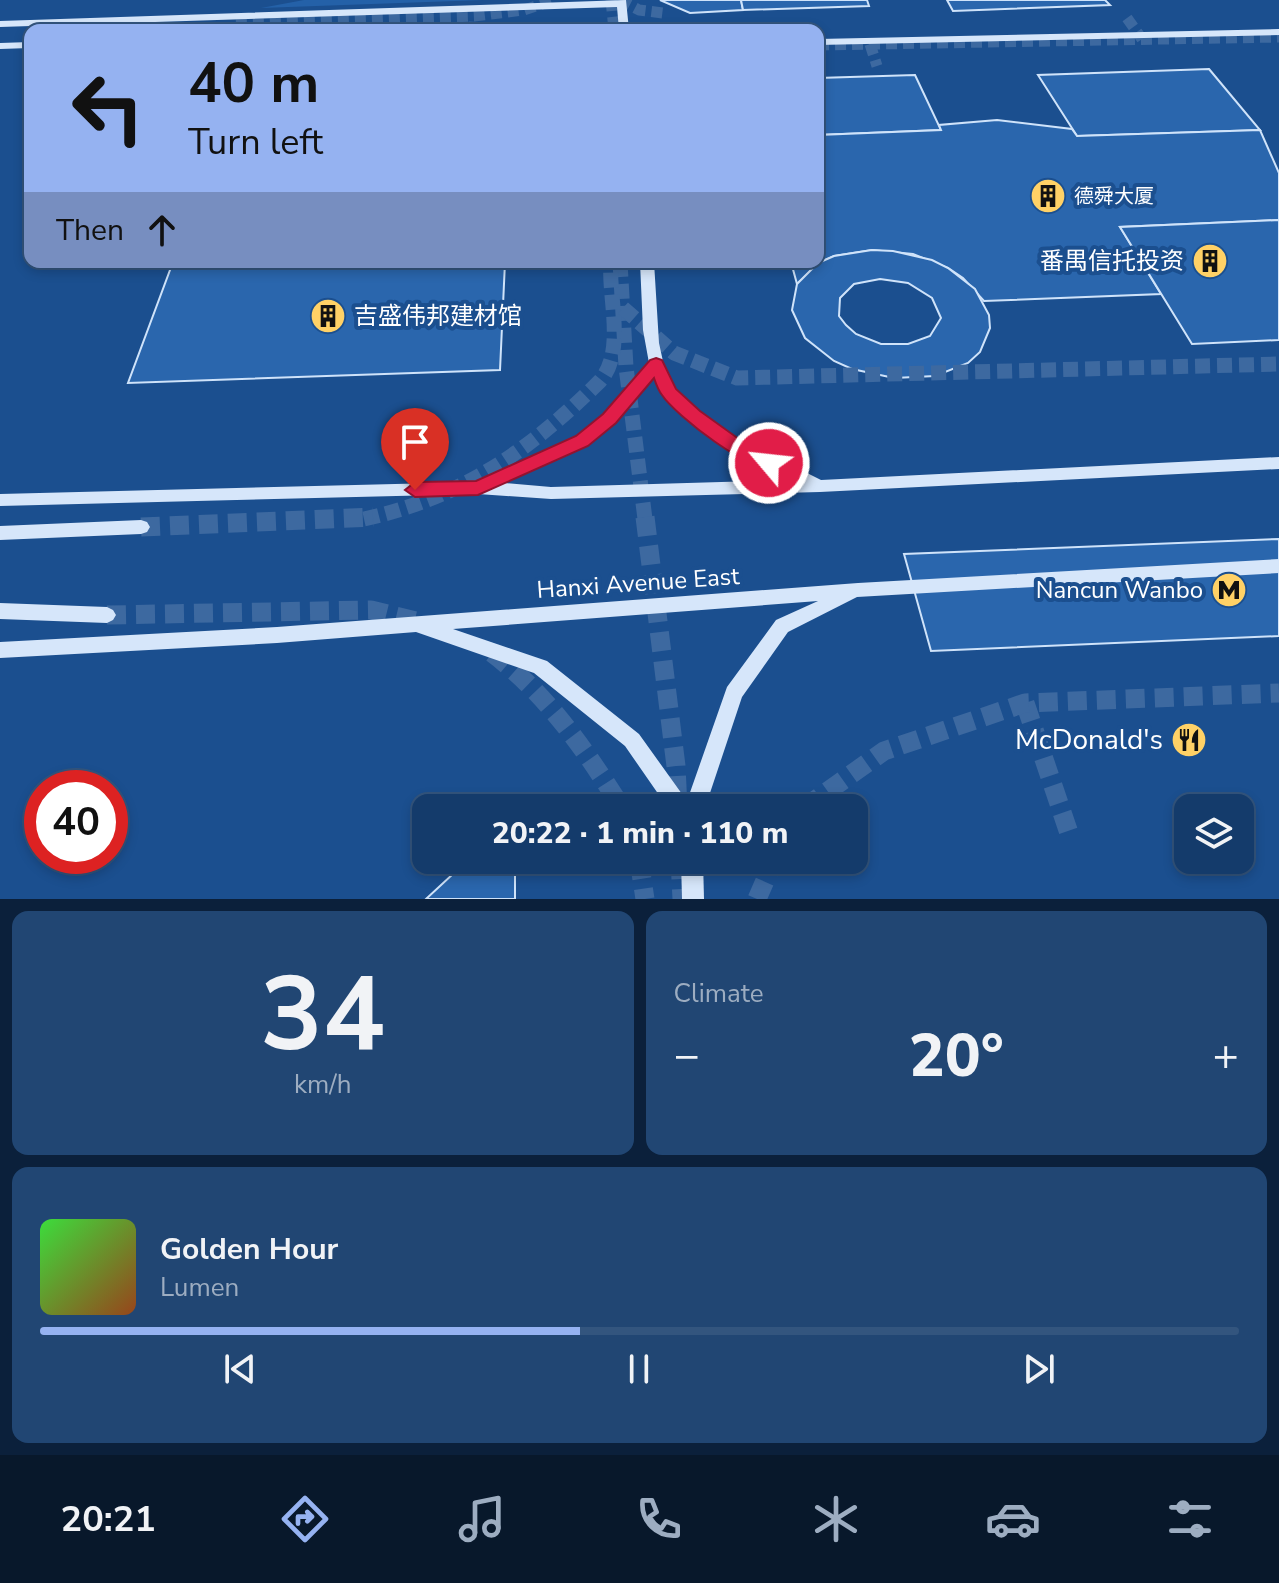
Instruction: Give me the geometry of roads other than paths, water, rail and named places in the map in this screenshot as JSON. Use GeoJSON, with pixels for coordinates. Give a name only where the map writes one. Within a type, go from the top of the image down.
{"type":"FeatureCollection","features":[{"type":"Feature","properties":{"kind":"street"},"geometry":{"type":"LineString","coordinates":[[0,24],[621,2],[623,24]]}},
{"type":"Feature","properties":{"kind":"street"},"geometry":{"type":"LineString","coordinates":[[824,42],[1279,32]]}},
{"type":"Feature","properties":{"kind":"street"},"geometry":{"type":"LineString","coordinates":[[0,34],[24,33]]}},
{"type":"Feature","properties":{"kind":"street"},"geometry":{"type":"LineString","coordinates":[[0,46],[24,45]]}},
{"type":"Feature","properties":{"kind":"street"},"geometry":{"type":"LineString","coordinates":[[0,56],[24,55]]}},
{"type":"Feature","properties":{"kind":"street"},"geometry":{"type":"LineString","coordinates":[[648,268],[656,364],[669,393],[694,416],[744,452],[820,486]]}},
{"type":"Feature","properties":{"kind":"street"},"geometry":{"type":"LineString","coordinates":[[478,488],[582,441],[610,418],[656,364]]}},
{"type":"Feature","properties":{"kind":"street"},"geometry":{"type":"LineString","coordinates":[[0,500],[478,488],[551,493],[820,486],[1279,463]]}},
{"type":"Feature","properties":{"kind":"street"},"geometry":{"type":"LineString","coordinates":[[0,533],[141,527]]}},
{"type":"Feature","properties":{"kind":"street","name":"Hanxi Avenue East"},"geometry":{"type":"LineString","coordinates":[[0,650],[416,624],[858,590],[1279,566]]}},
{"type":"Feature","properties":{"kind":"street"},"geometry":{"type":"LineString","coordinates":[[700,794],[734,693],[782,626],[858,590]]}},
{"type":"Feature","properties":{"kind":"street"},"geometry":{"type":"LineString","coordinates":[[0,611],[107,615]]}},
{"type":"Feature","properties":{"kind":"street"},"geometry":{"type":"LineString","coordinates":[[416,624],[540,667],[632,740],[670,794]]}},
{"type":"Feature","properties":{"kind":"street"},"geometry":{"type":"LineString","coordinates":[[692,874],[693,899]]}},
{"type":"Feature","properties":{"kind":"tunnel"},"geometry":{"type":"LineString","coordinates":[[262,24],[474,16],[524,10],[554,0]]}},
{"type":"Feature","properties":{"kind":"tunnel"},"geometry":{"type":"LineString","coordinates":[[611,0],[613,24]]}},
{"type":"Feature","properties":{"kind":"tunnel"},"geometry":{"type":"LineString","coordinates":[[620,0],[639,10],[663,13]]}},
{"type":"Feature","properties":{"kind":"tunnel"},"geometry":{"type":"LineString","coordinates":[[1127,18],[1142,39]]}},
{"type":"Feature","properties":{"kind":"tunnel"},"geometry":{"type":"LineString","coordinates":[[870,44],[1279,37]]}},
{"type":"Feature","properties":{"kind":"tunnel"},"geometry":{"type":"LineString","coordinates":[[824,45],[870,44]]}},
{"type":"Feature","properties":{"kind":"tunnel"},"geometry":{"type":"LineString","coordinates":[[870,44],[877,66]]}},
{"type":"Feature","properties":{"kind":"tunnel"},"geometry":{"type":"LineString","coordinates":[[372,517],[433,498],[492,468],[547,429],[600,381],[608,369],[614,340],[611,268]]}},
{"type":"Feature","properties":{"kind":"tunnel"},"geometry":{"type":"LineString","coordinates":[[620,268],[626,367],[645,519]]}},
{"type":"Feature","properties":{"kind":"tunnel"},"geometry":{"type":"LineString","coordinates":[[623,308],[674,353],[737,378],[1279,364]]}},
{"type":"Feature","properties":{"kind":"tunnel"},"geometry":{"type":"LineString","coordinates":[[141,527],[372,517]]}},
{"type":"Feature","properties":{"kind":"tunnel"},"geometry":{"type":"LineString","coordinates":[[364,519],[372,517]]}},
{"type":"Feature","properties":{"kind":"tunnel"},"geometry":{"type":"LineString","coordinates":[[645,517],[677,794]]}},
{"type":"Feature","properties":{"kind":"tunnel"},"geometry":{"type":"LineString","coordinates":[[107,615],[371,610],[420,622]]}},
{"type":"Feature","properties":{"kind":"tunnel"},"geometry":{"type":"LineString","coordinates":[[492,653],[548,705],[612,794]]}},
{"type":"Feature","properties":{"kind":"tunnel"},"geometry":{"type":"LineString","coordinates":[[1025,703],[1279,693]]}},
{"type":"Feature","properties":{"kind":"tunnel"},"geometry":{"type":"LineString","coordinates":[[824,794],[884,751],[1025,703]]}},
{"type":"Feature","properties":{"kind":"tunnel"},"geometry":{"type":"LineString","coordinates":[[1025,703],[1070,836]]}},
{"type":"Feature","properties":{"kind":"tunnel"},"geometry":{"type":"LineString","coordinates":[[641,874],[645,899]]}},
{"type":"Feature","properties":{"kind":"tunnel"},"geometry":{"type":"LineString","coordinates":[[681,874],[682,899]]}},
{"type":"Feature","properties":{"kind":"tunnel"},"geometry":{"type":"LineString","coordinates":[[757,899],[768,874]]}},
{"type":"Feature","properties":{"kind":"place","name":"德舜大厦"},"geometry":{"type":"Point","coordinates":[1048,196]}},
{"type":"Feature","properties":{"kind":"place","name":"番禺信托投资"},"geometry":{"type":"Point","coordinates":[1210,261]}},
{"type":"Feature","properties":{"kind":"place","name":"吉盛伟邦建材馆"},"geometry":{"type":"Point","coordinates":[328,316]}},
{"type":"Feature","properties":{"kind":"place","name":"Nancun Wanbo"},"geometry":{"type":"Point","coordinates":[1229,590]}},
{"type":"Feature","properties":{"kind":"place","name":"McDonald's"},"geometry":{"type":"Point","coordinates":[1189,740]}}]}
